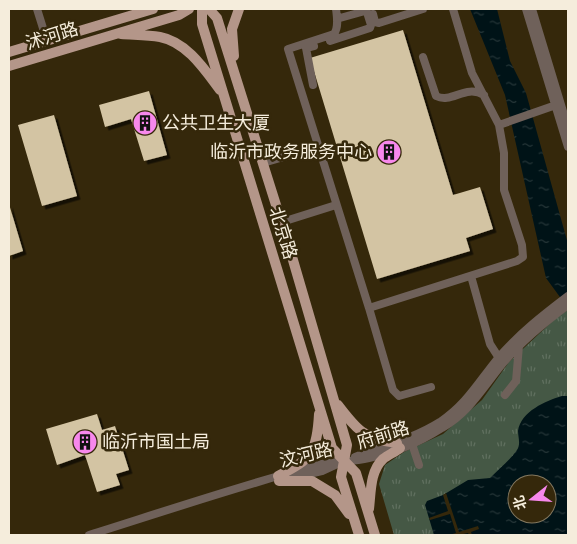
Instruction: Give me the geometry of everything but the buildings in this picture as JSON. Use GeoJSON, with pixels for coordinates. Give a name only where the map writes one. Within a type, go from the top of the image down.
{"type":"FeatureCollection","features":[{"type":"Feature","properties":{"kind":"main road"},"geometry":{"type":"LineString","coordinates":[[111,21],[128,9]]}},
{"type":"Feature","properties":{"kind":"main road","name":"沭河路"},"geometry":{"type":"LineString","coordinates":[[9,52],[152,9]]}},
{"type":"Feature","properties":{"kind":"main road","name":"沭河路"},"geometry":{"type":"LineString","coordinates":[[9,66],[179,14],[189,9]]}},
{"type":"Feature","properties":{"kind":"main road","name":"北京路"},"geometry":{"type":"LineString","coordinates":[[202,9],[202,24],[332,448],[356,473],[375,535]]}},
{"type":"Feature","properties":{"kind":"main road","name":"北京路"},"geometry":{"type":"LineString","coordinates":[[210,9],[218,18],[282,222],[347,445],[341,478],[359,535]]}},
{"type":"Feature","properties":{"kind":"main road"},"geometry":{"type":"LineString","coordinates":[[238,85],[232,29],[239,9]]}},
{"type":"Feature","properties":{"kind":"main road"},"geometry":{"type":"LineString","coordinates":[[115,34],[161,37],[176,44],[198,61],[224,95]]}},
{"type":"Feature","properties":{"kind":"main road"},"geometry":{"type":"LineString","coordinates":[[334,400],[354,426],[367,436],[399,446]]}},
{"type":"Feature","properties":{"kind":"main road"},"geometry":{"type":"LineString","coordinates":[[279,479],[300,465],[313,451],[318,432],[319,405]]}},
{"type":"Feature","properties":{"kind":"main road"},"geometry":{"type":"LineString","coordinates":[[369,515],[371,487],[376,469],[384,458],[399,446]]}},
{"type":"Feature","properties":{"kind":"main road"},"geometry":{"type":"LineString","coordinates":[[279,479],[312,481],[335,495],[355,520]]}},
{"type":"Feature","properties":{"kind":"street"},"geometry":{"type":"LineString","coordinates":[[37,9],[47,41]]}},
{"type":"Feature","properties":{"kind":"street"},"geometry":{"type":"LineString","coordinates":[[302,45],[313,85],[306,48],[370,28],[371,25],[366,9],[365,11],[340,18],[336,12]]}},
{"type":"Feature","properties":{"kind":"street"},"geometry":{"type":"LineString","coordinates":[[371,9],[375,22],[379,23],[423,9]]}},
{"type":"Feature","properties":{"kind":"street"},"geometry":{"type":"LineString","coordinates":[[369,308],[471,276],[517,260],[522,256],[522,245],[504,190],[504,153],[501,124],[472,73],[453,9]]}},
{"type":"Feature","properties":{"kind":"street"},"geometry":{"type":"LineString","coordinates":[[526,9],[568,147]]}},
{"type":"Feature","properties":{"kind":"street"},"geometry":{"type":"LineString","coordinates":[[532,9],[568,128]]}},
{"type":"Feature","properties":{"kind":"street"},"geometry":{"type":"LineString","coordinates":[[336,12],[337,30],[334,34],[288,49],[393,390],[399,396],[431,387]]}},
{"type":"Feature","properties":{"kind":"street"},"geometry":{"type":"LineString","coordinates":[[422,57],[436,96],[440,98],[449,97],[470,90],[484,94]]}},
{"type":"Feature","properties":{"kind":"street"},"geometry":{"type":"LineString","coordinates":[[501,124],[556,105]]}},
{"type":"Feature","properties":{"kind":"street"},"geometry":{"type":"LineString","coordinates":[[263,163],[318,147]]}},
{"type":"Feature","properties":{"kind":"street"},"geometry":{"type":"LineString","coordinates":[[282,222],[336,205]]}},
{"type":"Feature","properties":{"kind":"street"},"geometry":{"type":"LineString","coordinates":[[471,276],[490,344],[499,358]]}},
{"type":"Feature","properties":{"kind":"street","name":"府前路"},"geometry":{"type":"LineString","coordinates":[[399,446],[412,444],[444,427],[464,411],[475,401],[489,381],[519,346],[568,296]]}},
{"type":"Feature","properties":{"kind":"street","name":"府前路"},"geometry":{"type":"LineString","coordinates":[[345,461],[368,459],[399,446],[440,422],[470,396],[521,333],[549,314],[568,305]]}},
{"type":"Feature","properties":{"kind":"street"},"geometry":{"type":"LineString","coordinates":[[505,395],[516,381],[519,346]]}},
{"type":"Feature","properties":{"kind":"street"},"geometry":{"type":"LineString","coordinates":[[412,444],[419,465]]}},
{"type":"Feature","properties":{"kind":"street","name":"汶河路"},"geometry":{"type":"LineString","coordinates":[[89,535],[279,479],[322,471],[345,461]]}},
{"type":"Feature","properties":{"kind":"street","name":"汶河路"},"geometry":{"type":"LineString","coordinates":[[103,535],[279,479]]}},
{"type":"Feature","properties":{"kind":"green space"},"geometry":{"type":"Polygon","coordinates":[[[568,310],[568,535],[394,535],[379,484],[385,465],[404,452],[443,434],[482,400],[509,362],[557,317],[568,310]]]}},
{"type":"Feature","properties":{"kind":"water"},"geometry":{"type":"Polygon","coordinates":[[[470,9],[497,9],[510,61],[526,93],[568,244],[568,308],[546,278],[505,95],[470,9]]]}},
{"type":"Feature","properties":{"kind":"water"},"geometry":{"type":"Polygon","coordinates":[[[562,396],[568,396],[568,535],[434,535],[425,505],[427,501],[443,495],[468,480],[490,478],[517,450],[519,443],[518,431],[524,418],[529,412],[542,404],[562,396]]]}},
{"type":"Feature","properties":{"kind":"pier"},"geometry":{"type":"Polygon","coordinates":[[[446,493],[459,532],[478,526],[479,529],[471,532],[472,535],[468,533],[449,535],[456,533],[450,514],[430,520],[429,518],[448,511],[443,495],[446,493]]]}},
{"type":"Feature","properties":{"kind":"place","name":"公共卫生大厦"},"geometry":{"type":"Point","coordinates":[145,123]}},
{"type":"Feature","properties":{"kind":"place","name":"临沂市政务服务中心"},"geometry":{"type":"Point","coordinates":[389,152]}},
{"type":"Feature","properties":{"kind":"place","name":"临沂市国土局"},"geometry":{"type":"Point","coordinates":[85,442]}}]}
